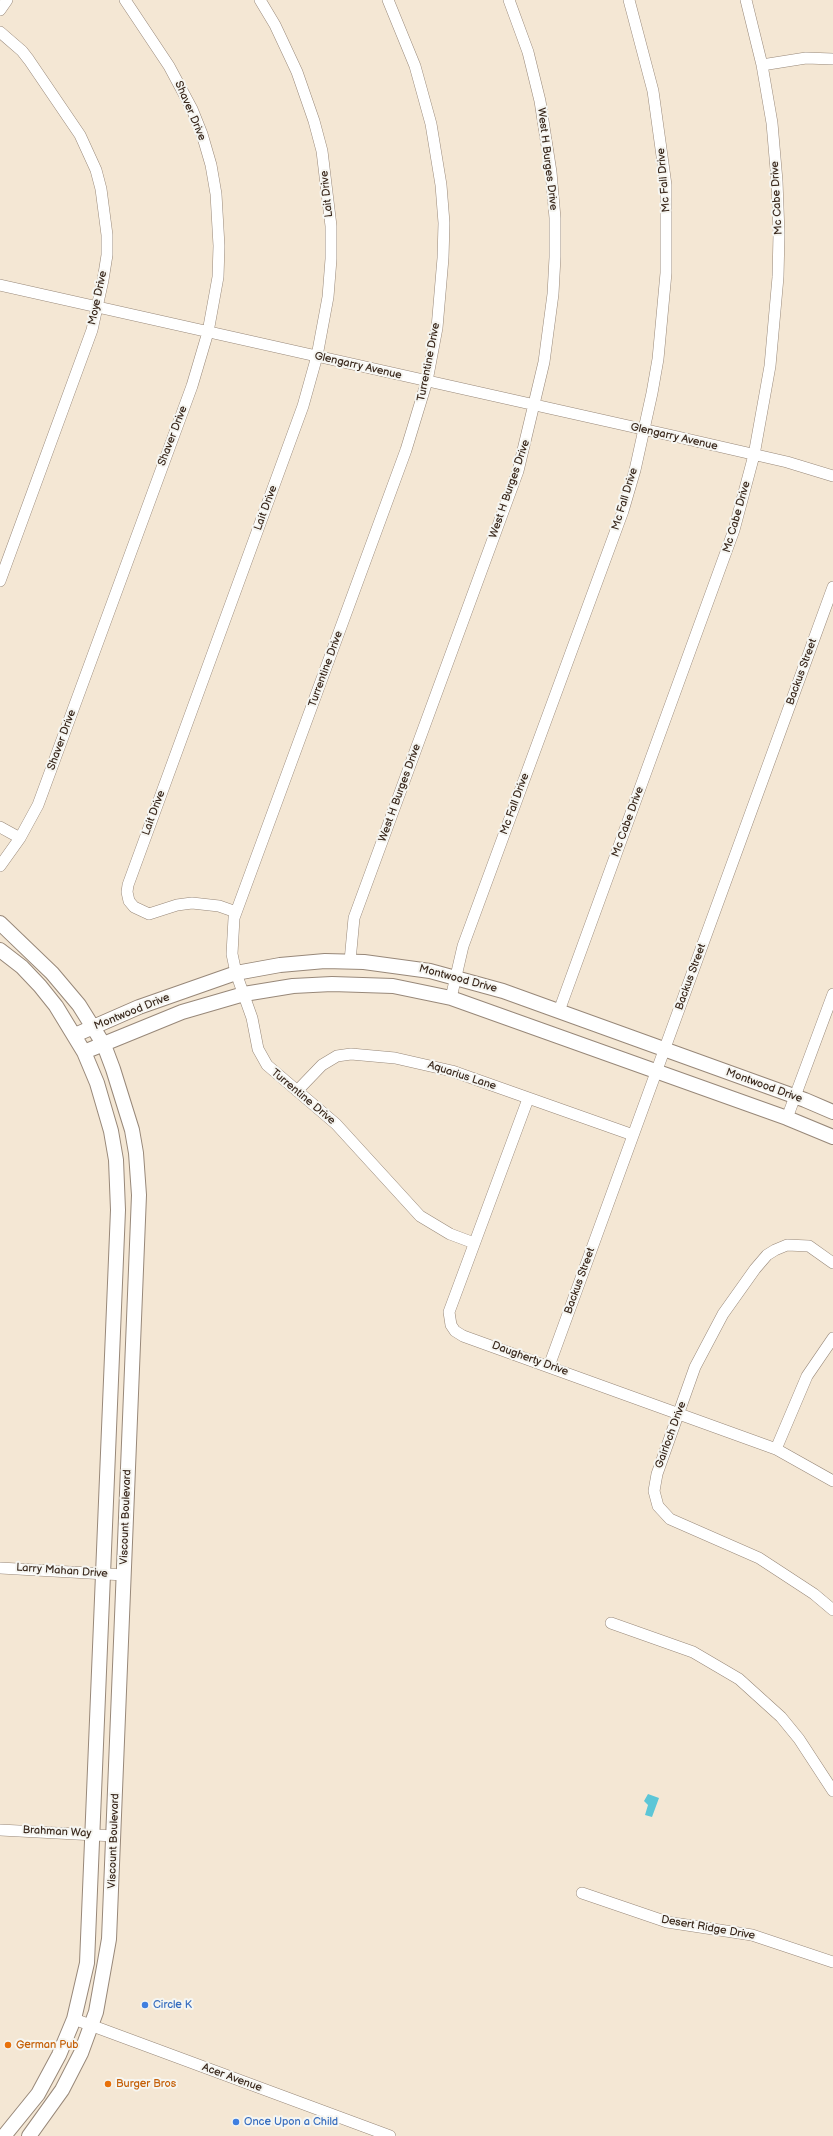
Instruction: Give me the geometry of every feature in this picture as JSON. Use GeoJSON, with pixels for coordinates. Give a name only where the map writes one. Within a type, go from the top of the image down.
{"type":"FeatureCollection","features":[{"type":"Feature","properties":{"kind":"main road","name":"Viscount Boulevard"},"geometry":{"type":"LineString","coordinates":[[0,923],[52,973],[79,1005],[104,1045],[114,1069],[132,1130],[138,1172],[138,1226],[109,1939],[102,1984],[91,2026],[81,2053],[65,2085],[40,2123],[29,2136]]}},
{"type":"Feature","properties":{"kind":"main road","name":"Viscount Boulevard"},"geometry":{"type":"LineString","coordinates":[[0,950],[22,967],[40,986],[56,1006],[84,1052],[97,1083],[111,1130],[118,1186],[118,1226],[91,1833],[87,1963],[74,2019],[47,2079],[24,2113],[4,2136]]}},
{"type":"Feature","properties":{"kind":"main road","name":"Montwood Drive"},"geometry":{"type":"LineString","coordinates":[[75,1036],[139,1007],[236,973],[280,965],[350,961],[404,966],[456,977],[559,1011],[833,1112]]}},
{"type":"Feature","properties":{"kind":"main road","name":"Montwood Drive"},"geometry":{"type":"LineString","coordinates":[[84,1052],[182,1012],[244,994],[293,986],[370,985],[411,989],[451,998],[787,1118],[833,1137]]}},
{"type":"Feature","properties":{"kind":"main road"},"geometry":{"type":"LineString","coordinates":[[118,1226],[138,1226]]}},
{"type":"Feature","properties":{"kind":"main road"},"geometry":{"type":"LineString","coordinates":[[110,1404],[130,1404]]}},
{"type":"Feature","properties":{"kind":"street"},"geometry":{"type":"LineString","coordinates":[[0,10],[8,0]]}},
{"type":"Feature","properties":{"kind":"street","name":"Shaver Drive"},"geometry":{"type":"LineString","coordinates":[[0,866],[20,838],[38,805],[192,386],[208,332],[218,277],[219,246],[217,202],[211,165],[197,122],[180,86],[125,0]]}},
{"type":"Feature","properties":{"kind":"street","name":"Lait Drive"},"geometry":{"type":"LineString","coordinates":[[236,912],[218,906],[192,903],[148,914],[137,910],[129,901],[127,892],[128,884],[290,442],[317,356],[328,297],[331,259],[328,193],[322,151],[314,121],[297,72],[275,25],[260,0]]}},
{"type":"Feature","properties":{"kind":"street","name":"Turrentine Drive"},"geometry":{"type":"LineString","coordinates":[[388,0],[415,66],[431,124],[441,185],[444,223],[442,286],[437,328],[427,382],[406,450],[236,912],[232,937],[236,973],[252,1018],[258,1049],[262,1059],[275,1074],[336,1124],[420,1216],[450,1234],[474,1243]]}},
{"type":"Feature","properties":{"kind":"street","name":"West H Burges Drive"},"geometry":{"type":"LineString","coordinates":[[350,961],[354,918],[518,471],[535,406],[544,362],[553,294],[555,218],[551,172],[540,101],[528,52],[509,0]]}},
{"type":"Feature","properties":{"kind":"street","name":"Mc Fall Drive"},"geometry":{"type":"LineString","coordinates":[[451,998],[463,946],[623,510],[644,430],[658,359],[666,273],[666,185],[653,90],[629,0]]}},
{"type":"Feature","properties":{"kind":"street","name":"Mc Cabe Drive"},"geometry":{"type":"LineString","coordinates":[[559,1011],[725,557],[741,508],[754,455],[770,366],[775,324],[779,234],[772,123],[762,65],[746,0]]}},
{"type":"Feature","properties":{"kind":"street","name":"Moye Drive"},"geometry":{"type":"LineString","coordinates":[[0,32],[30,60],[80,135],[96,170],[104,206],[107,235],[107,255],[98,308],[92,330],[0,581]]}},
{"type":"Feature","properties":{"kind":"street"},"geometry":{"type":"LineString","coordinates":[[762,65],[806,58],[833,59]]}},
{"type":"Feature","properties":{"kind":"street","name":"Glengarry Avenue"},"geometry":{"type":"LineString","coordinates":[[0,285],[754,455],[833,476]]}},
{"type":"Feature","properties":{"kind":"street","name":"Backus Street"},"geometry":{"type":"LineString","coordinates":[[549,1366],[833,587]]}},
{"type":"Feature","properties":{"kind":"street"},"geometry":{"type":"LineString","coordinates":[[0,827],[20,838]]}},
{"type":"Feature","properties":{"kind":"street"},"geometry":{"type":"LineString","coordinates":[[787,1118],[833,996]]}},
{"type":"Feature","properties":{"kind":"street","name":"Aquarius Lane"},"geometry":{"type":"LineString","coordinates":[[296,1091],[328,1060],[351,1054],[395,1058],[429,1065],[474,1078],[528,1099],[633,1135]]}},
{"type":"Feature","properties":{"kind":"street","name":"Daugherty Drive"},"geometry":{"type":"LineString","coordinates":[[528,1099],[449,1312],[451,1325],[455,1331],[463,1336],[776,1449],[833,1481]]}},
{"type":"Feature","properties":{"kind":"street","name":"Gairloch Drive"},"geometry":{"type":"LineString","coordinates":[[833,1263],[809,1246],[800,1244],[787,1245],[767,1255],[740,1289],[708,1340],[695,1367],[654,1482],[655,1497],[663,1513],[675,1522],[759,1558],[814,1594],[833,1610]]}},
{"type":"Feature","properties":{"kind":"street"},"geometry":{"type":"LineString","coordinates":[[776,1449],[807,1376],[833,1338]]}},
{"type":"Feature","properties":{"kind":"street","name":"Larry Mahan Drive"},"geometry":{"type":"LineString","coordinates":[[0,1568],[124,1575]]}},
{"type":"Feature","properties":{"kind":"street"},"geometry":{"type":"LineString","coordinates":[[611,1622],[693,1652],[739,1679],[775,1712],[800,1739],[833,1791]]}},
{"type":"Feature","properties":{"kind":"street","name":"Brahman Way"},"geometry":{"type":"LineString","coordinates":[[0,1830],[91,1833],[114,1836]]}},
{"type":"Feature","properties":{"kind":"street","name":"Desert Ridge Drive"},"geometry":{"type":"LineString","coordinates":[[582,1893],[667,1922],[752,1935],[833,1962]]}},
{"type":"Feature","properties":{"kind":"street","name":"Acer Avenue"},"geometry":{"type":"LineString","coordinates":[[74,2019],[390,2136]]}},
{"type":"Feature","properties":{"kind":"water"},"geometry":{"type":"Polygon","coordinates":[[[648,1794],[659,1798],[652,1817],[645,1815],[648,1805],[644,1801],[648,1794]]]}},
{"type":"Feature","properties":{"kind":"place","name":"Circle K"},"geometry":{"type":"Point","coordinates":[145,2005]}},
{"type":"Feature","properties":{"kind":"place","name":"German Pub"},"geometry":{"type":"Point","coordinates":[8,2045]}},
{"type":"Feature","properties":{"kind":"place","name":"Burger Bros"},"geometry":{"type":"Point","coordinates":[108,2084]}},
{"type":"Feature","properties":{"kind":"place","name":"Once Upon a Child"},"geometry":{"type":"Point","coordinates":[236,2122]}}]}
